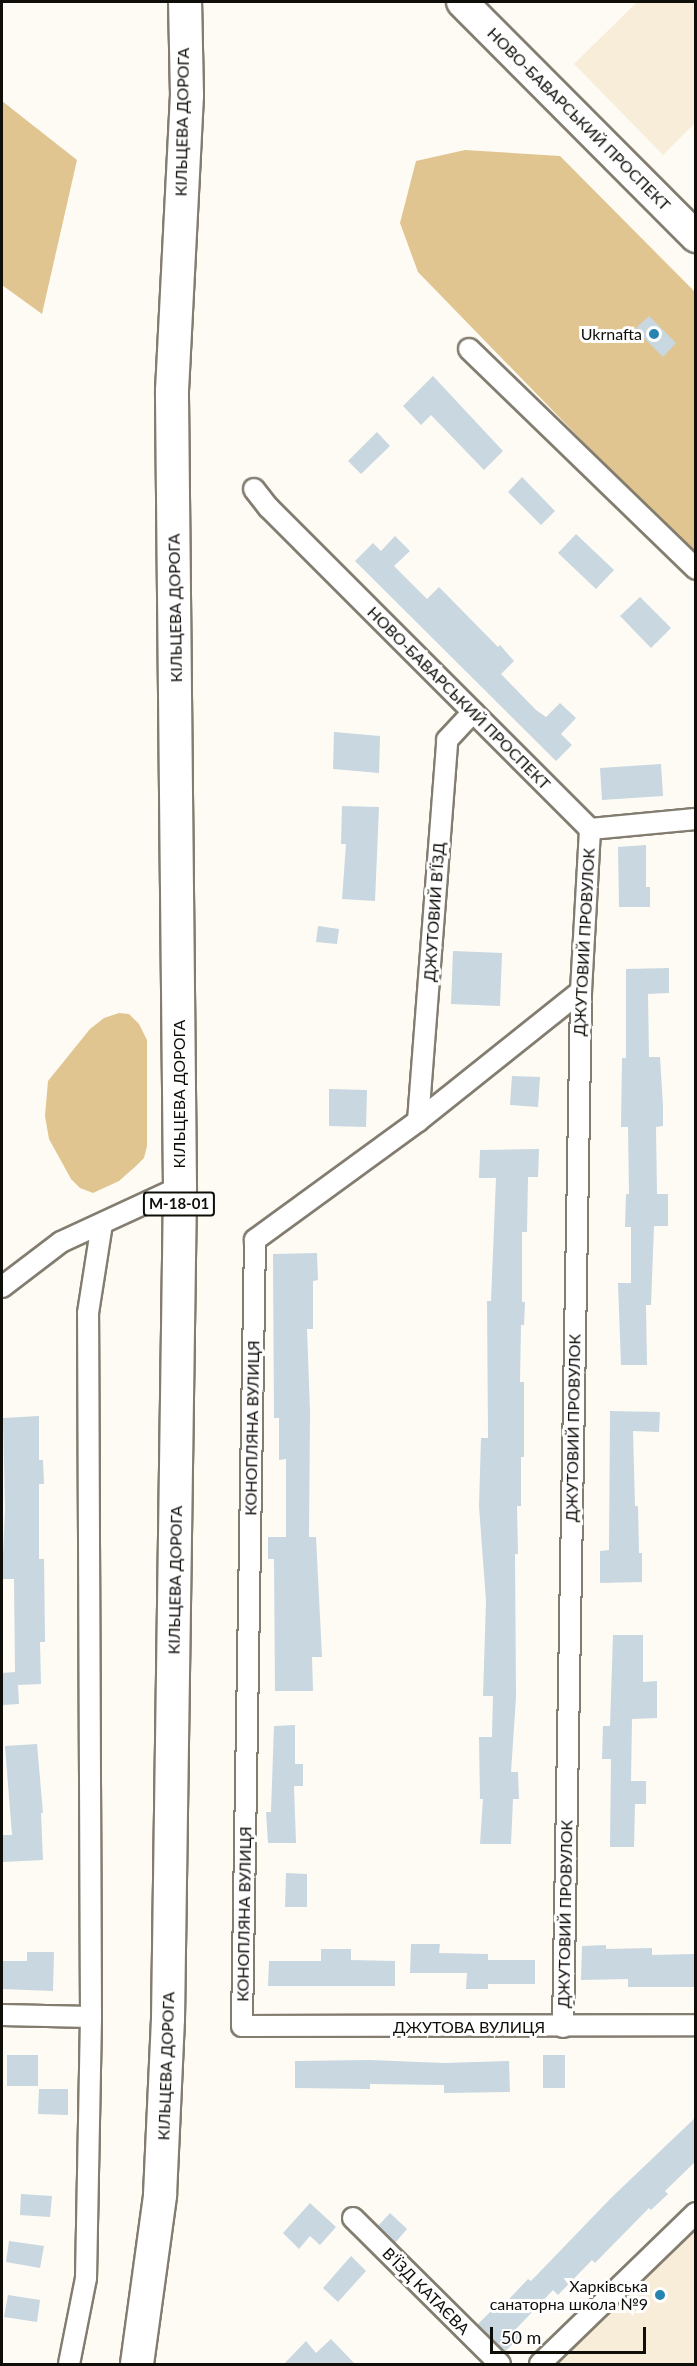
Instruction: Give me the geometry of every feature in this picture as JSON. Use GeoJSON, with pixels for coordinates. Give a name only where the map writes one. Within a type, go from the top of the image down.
{"type":"FeatureCollection","features":[{"type":"Feature","properties":{"kind":"highway","name":"КІЛЬЦЕВА ДОРОГА"},"geometry":{"type":"LineString","coordinates":[[136,2364],[160,2195],[168,2019],[180,1187],[172,391],[186,106],[185,2]]}},
{"type":"Feature","properties":{"kind":"main road","name":"НОВО-БАВАРСЬКИЙ ПРОСПЕКТ"},"geometry":{"type":"LineString","coordinates":[[462,2],[696,237]]}},
{"type":"Feature","properties":{"kind":"street"},"geometry":{"type":"LineString","coordinates":[[469,349],[696,569]]}},
{"type":"Feature","properties":{"kind":"street","name":"НОВО-БАВАРСЬКИЙ ПРОСПЕКТ"},"geometry":{"type":"LineString","coordinates":[[254,489],[277,516],[590,829]]}},
{"type":"Feature","properties":{"kind":"street","name":"ДЖУТОВИЙ В’ЇЗД"},"geometry":{"type":"LineString","coordinates":[[418,1122],[447,740],[473,712]]}},
{"type":"Feature","properties":{"kind":"street"},"geometry":{"type":"LineString","coordinates":[[590,829],[696,819]]}},
{"type":"Feature","properties":{"kind":"street","name":"ДЖУТОВИЙ ПРОВУЛОК"},"geometry":{"type":"LineString","coordinates":[[563,2027],[580,991],[590,829]]}},
{"type":"Feature","properties":{"kind":"street","name":"КОНОПЛЯНА ВУЛИЦЯ"},"geometry":{"type":"LineString","coordinates":[[242,2026],[255,1240],[418,1122],[580,991]]}},
{"type":"Feature","properties":{"kind":"street"},"geometry":{"type":"LineString","coordinates":[[2,1287],[61,1242],[180,1187]]}},
{"type":"Feature","properties":{"kind":"street"},"geometry":{"type":"LineString","coordinates":[[69,2364],[86,2278],[91,2017],[88,1313],[102,1224]]}},
{"type":"Feature","properties":{"kind":"street"},"geometry":{"type":"LineString","coordinates":[[2,2015],[91,2017]]}},
{"type":"Feature","properties":{"kind":"street","name":"ДЖУТОВА ВУЛИЦЯ"},"geometry":{"type":"LineString","coordinates":[[242,2026],[696,2025]]}},
{"type":"Feature","properties":{"kind":"street"},"geometry":{"type":"LineString","coordinates":[[540,2364],[696,2213]]}},
{"type":"Feature","properties":{"kind":"street","name":"В’ЇЗД КАТАЄВА"},"geometry":{"type":"LineString","coordinates":[[353,2218],[500,2364]]}},
{"type":"Feature","properties":{"kind":"shaded area"},"geometry":{"type":"Polygon","coordinates":[[[637,2],[695,2],[695,123],[663,155],[574,64],[637,2]]]}},
{"type":"Feature","properties":{"kind":"shaded area"},"geometry":{"type":"Polygon","coordinates":[[[2,101],[77,160],[42,314],[2,285],[2,101]]]}},
{"type":"Feature","properties":{"kind":"shaded area"},"geometry":{"type":"Polygon","coordinates":[[[465,150],[560,156],[695,292],[695,557],[418,272],[400,223],[416,161],[465,150]]]}},
{"type":"Feature","properties":{"kind":"shaded area"},"geometry":{"type":"Polygon","coordinates":[[[119,1013],[129,1014],[139,1024],[147,1040],[147,1146],[144,1158],[119,1181],[93,1193],[80,1188],[71,1179],[49,1139],[45,1116],[48,1081],[90,1029],[104,1018],[119,1013]]]}},
{"type":"Feature","properties":{"kind":"shaded area","name":"Харківська санаторна школа №9"},"geometry":{"type":"Polygon","coordinates":[[[695,2225],[695,2364],[553,2364],[695,2225]]]}},
{"type":"Feature","properties":{"kind":"building"},"geometry":{"type":"Polygon","coordinates":[[[649,316],[676,343],[663,357],[635,329],[649,316]]]}},
{"type":"Feature","properties":{"kind":"building"},"geometry":{"type":"Polygon","coordinates":[[[433,376],[503,451],[484,470],[431,415],[421,425],[403,406],[433,376]]]}},
{"type":"Feature","properties":{"kind":"building"},"geometry":{"type":"Polygon","coordinates":[[[377,432],[390,446],[361,474],[348,461],[377,432]]]}},
{"type":"Feature","properties":{"kind":"building"},"geometry":{"type":"Polygon","coordinates":[[[522,477],[555,511],[541,525],[508,492],[522,477]]]}},
{"type":"Feature","properties":{"kind":"building"},"geometry":{"type":"Polygon","coordinates":[[[576,534],[614,570],[596,589],[558,553],[576,534]]]}},
{"type":"Feature","properties":{"kind":"building"},"geometry":{"type":"Polygon","coordinates":[[[395,536],[410,551],[394,566],[427,599],[439,587],[498,647],[500,645],[514,661],[501,674],[536,710],[546,717],[560,703],[576,718],[561,734],[572,745],[556,761],[355,561],[373,543],[381,551],[395,536]]]}},
{"type":"Feature","properties":{"kind":"building"},"geometry":{"type":"Polygon","coordinates":[[[640,597],[671,628],[651,648],[620,616],[640,597]]]}},
{"type":"Feature","properties":{"kind":"building"},"geometry":{"type":"Polygon","coordinates":[[[334,732],[380,736],[379,773],[333,769],[334,732]]]}},
{"type":"Feature","properties":{"kind":"building"},"geometry":{"type":"Polygon","coordinates":[[[661,764],[663,796],[602,800],[600,768],[661,764]]]}},
{"type":"Feature","properties":{"kind":"building"},"geometry":{"type":"Polygon","coordinates":[[[342,806],[379,807],[375,901],[342,899],[346,844],[341,844],[342,806]]]}},
{"type":"Feature","properties":{"kind":"building"},"geometry":{"type":"Polygon","coordinates":[[[646,845],[646,887],[650,887],[650,907],[619,907],[618,847],[646,845]]]}},
{"type":"Feature","properties":{"kind":"building"},"geometry":{"type":"Polygon","coordinates":[[[318,926],[339,929],[337,944],[316,942],[318,926]]]}},
{"type":"Feature","properties":{"kind":"building"},"geometry":{"type":"Polygon","coordinates":[[[453,951],[502,953],[500,1006],[451,1004],[453,951]]]}},
{"type":"Feature","properties":{"kind":"building"},"geometry":{"type":"Polygon","coordinates":[[[669,968],[669,993],[648,994],[649,1057],[660,1057],[663,1106],[663,1126],[656,1127],[657,1194],[668,1194],[668,1226],[654,1226],[651,1305],[646,1305],[647,1365],[621,1365],[618,1283],[631,1283],[631,1227],[625,1227],[626,1194],[629,1194],[628,1127],[621,1127],[622,1058],[626,1058],[626,969],[669,968]]]}},
{"type":"Feature","properties":{"kind":"building"},"geometry":{"type":"Polygon","coordinates":[[[512,1076],[540,1077],[538,1107],[510,1105],[512,1076]]]}},
{"type":"Feature","properties":{"kind":"building"},"geometry":{"type":"Polygon","coordinates":[[[329,1089],[367,1090],[366,1127],[329,1126],[329,1089]]]}},
{"type":"Feature","properties":{"kind":"building"},"geometry":{"type":"Polygon","coordinates":[[[539,1149],[538,1177],[528,1177],[527,1232],[522,1232],[522,1302],[525,1302],[524,1325],[521,1325],[520,1382],[524,1382],[524,1457],[521,1457],[521,1506],[517,1506],[518,1554],[515,1554],[516,1697],[511,1772],[518,1772],[519,1799],[513,1799],[511,1844],[480,1844],[483,1799],[480,1799],[479,1737],[492,1737],[493,1696],[483,1696],[486,1601],[479,1506],[481,1438],[488,1438],[487,1301],[491,1301],[496,1178],[479,1178],[480,1150],[539,1149]]]}},
{"type":"Feature","properties":{"kind":"building"},"geometry":{"type":"Polygon","coordinates":[[[317,1253],[318,1280],[313,1281],[313,1329],[307,1329],[310,1411],[309,1537],[316,1537],[322,1657],[312,1657],[313,1691],[275,1691],[274,1559],[268,1559],[268,1537],[286,1537],[286,1459],[279,1460],[279,1418],[274,1418],[273,1254],[317,1253]]]}},
{"type":"Feature","properties":{"kind":"building"},"geometry":{"type":"Polygon","coordinates":[[[610,1411],[660,1412],[659,1432],[633,1431],[635,1506],[638,1506],[642,1582],[600,1583],[600,1551],[609,1550],[610,1411]]]}},
{"type":"Feature","properties":{"kind":"building"},"geometry":{"type":"Polygon","coordinates":[[[39,1416],[39,1460],[43,1460],[44,1484],[39,1484],[39,1559],[44,1559],[45,1642],[40,1642],[41,1684],[18,1685],[19,1704],[2,1705],[2,1673],[15,1672],[14,1579],[2,1579],[5,1509],[3,1418],[39,1416]]]}},
{"type":"Feature","properties":{"kind":"building"},"geometry":{"type":"Polygon","coordinates":[[[613,1635],[643,1635],[643,1682],[657,1681],[657,1718],[632,1719],[631,1781],[646,1781],[646,1804],[635,1804],[634,1847],[610,1847],[611,1759],[602,1759],[603,1726],[610,1726],[613,1635]]]}},
{"type":"Feature","properties":{"kind":"building"},"geometry":{"type":"Polygon","coordinates":[[[295,1725],[295,1764],[303,1764],[303,1786],[294,1786],[296,1843],[268,1843],[266,1812],[271,1812],[274,1726],[295,1725]]]}},
{"type":"Feature","properties":{"kind":"building"},"geometry":{"type":"Polygon","coordinates":[[[37,1744],[43,1813],[41,1813],[43,1860],[2,1862],[2,1835],[12,1835],[5,1746],[37,1744]]]}},
{"type":"Feature","properties":{"kind":"building"},"geometry":{"type":"Polygon","coordinates":[[[286,1873],[307,1874],[307,1907],[285,1907],[286,1873]]]}},
{"type":"Feature","properties":{"kind":"building"},"geometry":{"type":"Polygon","coordinates":[[[411,1944],[440,1944],[439,1953],[488,1954],[488,1960],[535,1960],[535,1984],[488,1984],[488,1989],[466,1989],[467,1973],[410,1973],[411,1944]]]}},
{"type":"Feature","properties":{"kind":"building"},"geometry":{"type":"Polygon","coordinates":[[[606,1945],[606,1949],[652,1948],[652,1955],[694,1954],[694,1987],[628,1987],[628,1979],[581,1980],[582,1946],[606,1945]]]}},
{"type":"Feature","properties":{"kind":"building"},"geometry":{"type":"Polygon","coordinates":[[[321,1949],[351,1949],[351,1960],[395,1961],[395,1986],[268,1986],[269,1961],[321,1961],[321,1949]]]}},
{"type":"Feature","properties":{"kind":"building"},"geometry":{"type":"Polygon","coordinates":[[[27,1952],[54,1952],[53,1991],[2,1989],[2,1961],[27,1961],[27,1952]]]}},
{"type":"Feature","properties":{"kind":"building"},"geometry":{"type":"Polygon","coordinates":[[[7,2055],[38,2055],[38,2086],[7,2086],[7,2055]]]}},
{"type":"Feature","properties":{"kind":"building"},"geometry":{"type":"Polygon","coordinates":[[[543,2055],[565,2055],[565,2088],[543,2088],[543,2055]]]}},
{"type":"Feature","properties":{"kind":"building"},"geometry":{"type":"Polygon","coordinates":[[[370,2060],[444,2063],[509,2061],[510,2092],[444,2093],[444,2085],[370,2084],[370,2089],[295,2088],[295,2061],[370,2060]]]}},
{"type":"Feature","properties":{"kind":"building"},"geometry":{"type":"Polygon","coordinates":[[[39,2089],[68,2089],[68,2115],[38,2114],[39,2089]]]}},
{"type":"Feature","properties":{"kind":"building"},"geometry":{"type":"Polygon","coordinates":[[[696,2117],[696,2161],[665,2191],[668,2194],[651,2210],[649,2208],[595,2263],[592,2260],[558,2295],[553,2290],[515,2330],[521,2335],[505,2352],[477,2325],[493,2309],[497,2312],[528,2279],[531,2281],[612,2197],[696,2117]]]}},
{"type":"Feature","properties":{"kind":"building"},"geometry":{"type":"Polygon","coordinates":[[[21,2194],[52,2196],[50,2217],[20,2215],[21,2194]]]}},
{"type":"Feature","properties":{"kind":"building"},"geometry":{"type":"Polygon","coordinates":[[[310,2203],[336,2227],[320,2245],[310,2236],[299,2249],[283,2233],[310,2203]]]}},
{"type":"Feature","properties":{"kind":"building"},"geometry":{"type":"Polygon","coordinates":[[[390,2213],[407,2229],[395,2243],[378,2226],[390,2213]]]}},
{"type":"Feature","properties":{"kind":"building"},"geometry":{"type":"Polygon","coordinates":[[[9,2241],[44,2246],[40,2268],[6,2262],[9,2241]]]}},
{"type":"Feature","properties":{"kind":"building"},"geometry":{"type":"Polygon","coordinates":[[[351,2256],[366,2271],[338,2302],[323,2288],[351,2256]]]}},
{"type":"Feature","properties":{"kind":"building"},"geometry":{"type":"Polygon","coordinates":[[[8,2295],[40,2300],[37,2322],[4,2317],[8,2295]]]}},
{"type":"Feature","properties":{"kind":"building"},"geometry":{"type":"Polygon","coordinates":[[[331,2339],[355,2364],[284,2364],[306,2341],[316,2353],[331,2339]]]}},
{"type":"Feature","properties":{"kind":"place","name":"Ukrnafta"},"geometry":{"type":"Point","coordinates":[654,334]}},
{"type":"Feature","properties":{"kind":"place","name":"Харківська санаторна школа №9"},"geometry":{"type":"Point","coordinates":[660,2295]}}]}
